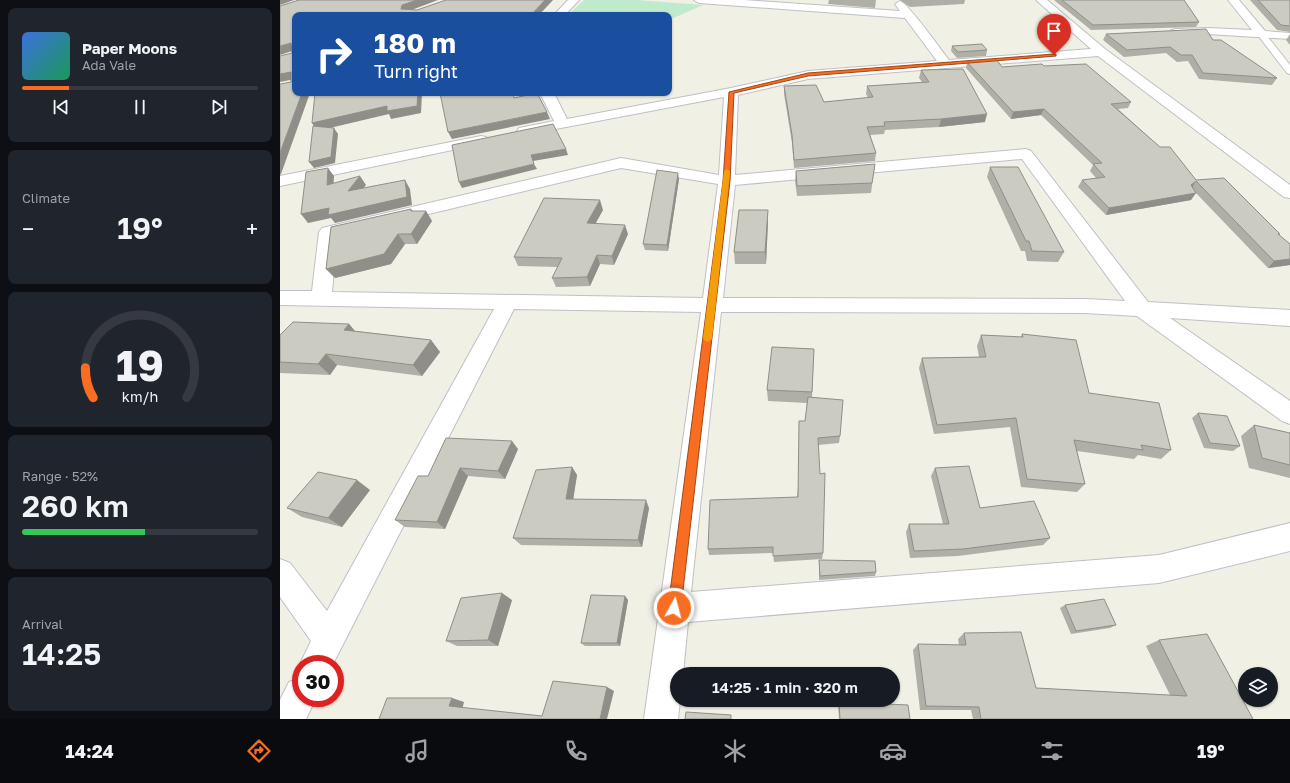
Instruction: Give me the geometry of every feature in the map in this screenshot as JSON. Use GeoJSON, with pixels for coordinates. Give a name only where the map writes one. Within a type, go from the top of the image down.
{"type":"FeatureCollection","features":[{"type":"Feature","properties":{"kind":"street"},"geometry":{"type":"LineString","coordinates":[[562,12],[574,0]]}},
{"type":"Feature","properties":{"kind":"street"},"geometry":{"type":"LineString","coordinates":[[699,0],[909,16]]}},
{"type":"Feature","properties":{"kind":"street"},"geometry":{"type":"LineString","coordinates":[[897,0],[945,64]]}},
{"type":"Feature","properties":{"kind":"street"},"geometry":{"type":"LineString","coordinates":[[1041,0],[1101,52],[1290,193]]}},
{"type":"Feature","properties":{"kind":"street"},"geometry":{"type":"LineString","coordinates":[[1233,0],[1261,34]]}},
{"type":"Feature","properties":{"kind":"street"},"geometry":{"type":"LineString","coordinates":[[1161,33],[1208,31],[1290,36]]}},
{"type":"Feature","properties":{"kind":"street"},"geometry":{"type":"LineString","coordinates":[[1083,36],[1099,35]]}},
{"type":"Feature","properties":{"kind":"street"},"geometry":{"type":"LineString","coordinates":[[515,133],[731,92],[808,75],[1101,52]]}},
{"type":"Feature","properties":{"kind":"street"},"geometry":{"type":"LineString","coordinates":[[661,719],[727,181],[731,92]]}},
{"type":"Feature","properties":{"kind":"street"},"geometry":{"type":"LineString","coordinates":[[548,96],[562,123]]}},
{"type":"Feature","properties":{"kind":"street"},"geometry":{"type":"LineString","coordinates":[[280,181],[491,138]]}},
{"type":"Feature","properties":{"kind":"street"},"geometry":{"type":"LineString","coordinates":[[321,299],[328,232],[621,162],[727,181],[1026,154],[1143,310],[1290,414]]}},
{"type":"Feature","properties":{"kind":"street"},"geometry":{"type":"LineString","coordinates":[[280,298],[712,305],[1077,306],[1290,318]]}},
{"type":"Feature","properties":{"kind":"street"},"geometry":{"type":"LineString","coordinates":[[322,651],[508,302]]}},
{"type":"Feature","properties":{"kind":"street"},"geometry":{"type":"LineString","coordinates":[[674,608],[1159,569],[1290,537]]}},
{"type":"Feature","properties":{"kind":"street"},"geometry":{"type":"LineString","coordinates":[[280,573],[322,651]]}},
{"type":"Feature","properties":{"kind":"street"},"geometry":{"type":"LineString","coordinates":[[288,719],[294,707]]}},
{"type":"Feature","properties":{"kind":"lane"},"geometry":{"type":"LineString","coordinates":[[1261,34],[1290,71]]}},
{"type":"Feature","properties":{"kind":"green space"},"geometry":{"type":"Polygon","coordinates":[[[584,0],[636,0],[703,5],[672,19],[672,12],[571,12],[584,0]]]}},
{"type":"Feature","properties":{"kind":"building"},"geometry":{"type":"Polygon","coordinates":[[[299,0],[417,0],[402,5],[401,9],[417,10],[446,0],[545,0],[534,12],[292,12],[292,53],[291,43],[280,46],[280,6],[299,0]]]}},
{"type":"Feature","properties":{"kind":"building"},"geometry":{"type":"Polygon","coordinates":[[[1062,0],[1184,0],[1199,22],[1093,25],[1062,0]]]}},
{"type":"Feature","properties":{"kind":"building"},"geometry":{"type":"Polygon","coordinates":[[[1258,0],[1290,0],[1290,26],[1281,25],[1258,0]]]}},
{"type":"Feature","properties":{"kind":"building"},"geometry":{"type":"Polygon","coordinates":[[[1206,29],[1213,40],[1221,40],[1277,78],[1203,73],[1192,55],[1181,55],[1170,47],[1127,50],[1106,34],[1206,29]]]}},
{"type":"Feature","properties":{"kind":"building"},"geometry":{"type":"Polygon","coordinates":[[[982,44],[987,50],[958,52],[952,46],[982,44]]]}},
{"type":"Feature","properties":{"kind":"building"},"geometry":{"type":"Polygon","coordinates":[[[292,53],[292,96],[301,96],[280,153],[280,84],[291,82],[291,72],[280,74],[280,56],[292,53]]]}},
{"type":"Feature","properties":{"kind":"building"},"geometry":{"type":"Polygon","coordinates":[[[996,59],[1002,67],[1042,64],[1044,66],[1086,64],[1131,102],[1111,104],[1160,147],[1170,147],[1196,180],[1224,178],[1280,234],[1278,234],[1290,244],[1290,259],[1274,261],[1196,181],[1191,185],[1196,193],[1109,208],[1082,180],[1105,177],[1093,164],[1102,163],[1044,109],[1013,112],[967,62],[996,59]]]}},
{"type":"Feature","properties":{"kind":"building"},"geometry":{"type":"Polygon","coordinates":[[[963,69],[987,114],[941,119],[884,122],[885,126],[867,127],[876,153],[794,160],[792,135],[784,86],[816,85],[824,102],[873,97],[867,86],[929,82],[921,70],[963,69]]]}},
{"type":"Feature","properties":{"kind":"building"},"geometry":{"type":"Polygon","coordinates":[[[315,96],[418,96],[417,106],[387,111],[387,106],[312,123],[315,96]]]}},
{"type":"Feature","properties":{"kind":"building"},"geometry":{"type":"Polygon","coordinates":[[[441,96],[514,96],[514,98],[523,96],[539,96],[547,112],[448,132],[441,96]]]}},
{"type":"Feature","properties":{"kind":"building"},"geometry":{"type":"Polygon","coordinates":[[[553,124],[566,149],[531,155],[534,164],[459,182],[452,145],[553,124]]]}},
{"type":"Feature","properties":{"kind":"building"},"geometry":{"type":"Polygon","coordinates":[[[313,126],[334,128],[331,157],[309,162],[313,126]]]}},
{"type":"Feature","properties":{"kind":"building"},"geometry":{"type":"Polygon","coordinates":[[[875,164],[872,183],[797,186],[796,171],[875,164]]]}},
{"type":"Feature","properties":{"kind":"building"},"geometry":{"type":"Polygon","coordinates":[[[990,167],[1018,167],[1064,252],[1032,251],[1029,241],[1026,241],[990,167]]]}},
{"type":"Feature","properties":{"kind":"building"},"geometry":{"type":"Polygon","coordinates":[[[328,168],[327,185],[360,176],[348,191],[405,180],[407,197],[328,215],[329,208],[301,214],[306,172],[328,168]]]}},
{"type":"Feature","properties":{"kind":"building"},"geometry":{"type":"Polygon","coordinates":[[[657,170],[678,173],[667,245],[643,244],[657,170]]]}},
{"type":"Feature","properties":{"kind":"building"},"geometry":{"type":"Polygon","coordinates":[[[544,198],[600,200],[587,223],[625,225],[612,256],[597,255],[587,277],[552,278],[562,258],[514,257],[544,198]]]}},
{"type":"Feature","properties":{"kind":"building"},"geometry":{"type":"Polygon","coordinates":[[[411,209],[411,211],[426,211],[411,234],[398,234],[384,254],[326,269],[331,227],[411,209]]]}},
{"type":"Feature","properties":{"kind":"building"},"geometry":{"type":"Polygon","coordinates":[[[739,210],[768,210],[765,252],[734,252],[739,210]]]}},
{"type":"Feature","properties":{"kind":"building"},"geometry":{"type":"Polygon","coordinates":[[[293,322],[349,324],[344,330],[431,340],[413,365],[326,354],[318,364],[280,362],[280,335],[293,322]]]}},
{"type":"Feature","properties":{"kind":"building"},"geometry":{"type":"Polygon","coordinates":[[[1022,334],[1076,340],[1089,393],[1159,403],[1171,450],[1141,445],[1143,450],[1074,440],[1085,484],[1027,479],[1016,418],[937,425],[922,358],[986,357],[981,335],[1023,337],[1022,334]]]}},
{"type":"Feature","properties":{"kind":"building"},"geometry":{"type":"Polygon","coordinates":[[[772,347],[814,349],[812,392],[767,390],[772,347]]]}},
{"type":"Feature","properties":{"kind":"building"},"geometry":{"type":"Polygon","coordinates":[[[808,397],[843,400],[840,436],[818,438],[820,474],[825,473],[823,553],[773,556],[773,547],[708,549],[710,500],[798,497],[799,421],[805,421],[808,397]]]}},
{"type":"Feature","properties":{"kind":"building"},"geometry":{"type":"Polygon","coordinates":[[[1198,413],[1227,416],[1240,446],[1210,443],[1198,413]]]}},
{"type":"Feature","properties":{"kind":"building"},"geometry":{"type":"Polygon","coordinates":[[[1254,425],[1290,433],[1290,465],[1262,458],[1254,425]]]}},
{"type":"Feature","properties":{"kind":"building"},"geometry":{"type":"Polygon","coordinates":[[[446,438],[512,441],[498,471],[460,468],[437,522],[395,520],[418,476],[428,476],[446,438]]]}},
{"type":"Feature","properties":{"kind":"building"},"geometry":{"type":"Polygon","coordinates":[[[969,466],[980,508],[1034,501],[1050,538],[963,549],[914,551],[909,524],[949,524],[935,468],[969,466]]]}},
{"type":"Feature","properties":{"kind":"building"},"geometry":{"type":"Polygon","coordinates":[[[572,467],[566,499],[646,500],[638,540],[513,538],[536,470],[572,467]]]}},
{"type":"Feature","properties":{"kind":"building"},"geometry":{"type":"Polygon","coordinates":[[[318,472],[357,480],[328,518],[287,508],[318,472]]]}},
{"type":"Feature","properties":{"kind":"building"},"geometry":{"type":"Polygon","coordinates":[[[819,560],[875,561],[876,572],[820,576],[819,560]]]}},
{"type":"Feature","properties":{"kind":"building"},"geometry":{"type":"Polygon","coordinates":[[[502,593],[488,640],[446,641],[461,598],[502,593]]]}},
{"type":"Feature","properties":{"kind":"building"},"geometry":{"type":"Polygon","coordinates":[[[591,595],[625,596],[617,643],[581,643],[591,595]]]}},
{"type":"Feature","properties":{"kind":"building"},"geometry":{"type":"Polygon","coordinates":[[[1104,599],[1116,625],[1076,631],[1065,605],[1104,599]]]}},
{"type":"Feature","properties":{"kind":"building"},"geometry":{"type":"Polygon","coordinates":[[[1021,632],[1036,688],[1187,696],[1159,640],[1207,634],[1238,691],[1238,707],[1247,707],[1253,719],[981,719],[979,707],[926,706],[918,644],[966,645],[964,633],[1021,632]]]}},
{"type":"Feature","properties":{"kind":"building"},"geometry":{"type":"Polygon","coordinates":[[[553,681],[607,687],[600,719],[379,719],[387,698],[452,698],[449,706],[542,716],[553,681]]]}},
{"type":"Feature","properties":{"kind":"building"},"geometry":{"type":"Polygon","coordinates":[[[900,705],[908,705],[910,719],[840,719],[839,707],[900,707],[900,705]]]}},
{"type":"Feature","properties":{"kind":"building"},"geometry":{"type":"Polygon","coordinates":[[[686,712],[731,715],[731,719],[685,719],[686,712]]]}},
{"type":"Feature","properties":{"kind":"slow traffic"},"geometry":{"type":"LineString","coordinates":[[707,339],[727,171]]}},
{"type":"Feature","properties":{"kind":"route"},"geometry":{"type":"LineString","coordinates":[[674,608],[727,181],[731,92],[808,75],[1054,55]]}}]}
